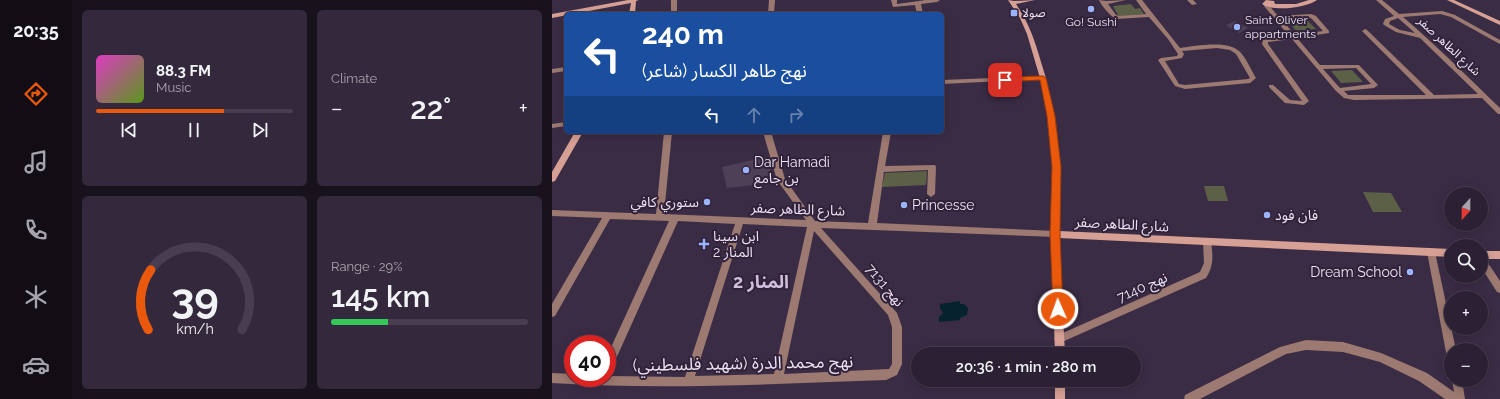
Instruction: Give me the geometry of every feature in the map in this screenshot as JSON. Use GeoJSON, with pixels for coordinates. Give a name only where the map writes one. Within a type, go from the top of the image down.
{"type":"FeatureCollection","features":[{"type":"Feature","properties":{"kind":"street"},"geometry":{"type":"LineString","coordinates":[[572,12],[634,0],[632,12]]}},
{"type":"Feature","properties":{"kind":"street"},"geometry":{"type":"LineString","coordinates":[[674,0],[674,12]]}},
{"type":"Feature","properties":{"kind":"street"},"geometry":{"type":"LineString","coordinates":[[771,12],[772,0]]}},
{"type":"Feature","properties":{"kind":"street"},"geometry":{"type":"LineString","coordinates":[[895,3],[918,4],[937,0]]}},
{"type":"Feature","properties":{"kind":"street"},"geometry":{"type":"LineString","coordinates":[[1032,0],[1012,2],[1023,18],[1030,34],[1043,78],[1051,116],[1056,167],[1055,234],[1060,347]]}},
{"type":"Feature","properties":{"kind":"street"},"geometry":{"type":"LineString","coordinates":[[1103,1],[1122,0]]}},
{"type":"Feature","properties":{"kind":"street"},"geometry":{"type":"LineString","coordinates":[[1139,0],[1181,54],[1180,57],[1161,60],[1177,85],[1185,87],[1250,81],[1253,78],[1238,53],[1232,49],[1218,46],[1178,50]]}},
{"type":"Feature","properties":{"kind":"street"},"geometry":{"type":"LineString","coordinates":[[1259,0],[1268,3],[1296,6],[1314,0]]}},
{"type":"Feature","properties":{"kind":"street"},"geometry":{"type":"LineString","coordinates":[[1268,3],[1293,3],[1304,0]]}},
{"type":"Feature","properties":{"kind":"street","name":"شارع الطاهر صفر"},"geometry":{"type":"LineString","coordinates":[[1379,0],[1422,36],[1500,112]]}},
{"type":"Feature","properties":{"kind":"street"},"geometry":{"type":"LineString","coordinates":[[1450,0],[1500,23]]}},
{"type":"Feature","properties":{"kind":"street"},"geometry":{"type":"LineString","coordinates":[[1460,0],[1500,18]]}},
{"type":"Feature","properties":{"kind":"street"},"geometry":{"type":"LineString","coordinates":[[1103,1],[1114,16],[1118,18],[1150,14]]}},
{"type":"Feature","properties":{"kind":"street"},"geometry":{"type":"LineString","coordinates":[[1268,3],[1277,18],[1338,90],[1346,97],[1485,96]]}},
{"type":"Feature","properties":{"kind":"street"},"geometry":{"type":"LineString","coordinates":[[918,4],[920,12]]}},
{"type":"Feature","properties":{"kind":"street"},"geometry":{"type":"LineString","coordinates":[[1422,36],[1391,28],[1386,24],[1387,20],[1399,16],[1433,12],[1447,14],[1500,42]]}},
{"type":"Feature","properties":{"kind":"street"},"geometry":{"type":"LineString","coordinates":[[552,16],[564,14]]}},
{"type":"Feature","properties":{"kind":"street"},"geometry":{"type":"LineString","coordinates":[[1271,86],[1287,103],[1304,103],[1306,101],[1265,44],[1266,40],[1327,32],[1312,16],[1277,18]]}},
{"type":"Feature","properties":{"kind":"street"},"geometry":{"type":"LineString","coordinates":[[1365,31],[1432,97]]}},
{"type":"Feature","properties":{"kind":"street"},"geometry":{"type":"LineString","coordinates":[[1319,67],[1357,66],[1375,85],[1338,90]]}},
{"type":"Feature","properties":{"kind":"street"},"geometry":{"type":"LineString","coordinates":[[552,71],[564,69]]}},
{"type":"Feature","properties":{"kind":"street"},"geometry":{"type":"LineString","coordinates":[[944,82],[1043,78]]}},
{"type":"Feature","properties":{"kind":"street"},"geometry":{"type":"LineString","coordinates":[[552,126],[564,124]]}},
{"type":"Feature","properties":{"kind":"street"},"geometry":{"type":"LineString","coordinates":[[552,179],[578,134]]}},
{"type":"Feature","properties":{"kind":"street"},"geometry":{"type":"LineString","coordinates":[[660,217],[668,134]]}},
{"type":"Feature","properties":{"kind":"street"},"geometry":{"type":"LineString","coordinates":[[768,134],[781,180],[812,223],[778,378]]}},
{"type":"Feature","properties":{"kind":"street"},"geometry":{"type":"LineString","coordinates":[[872,226],[887,134]]}},
{"type":"Feature","properties":{"kind":"street"},"geometry":{"type":"LineString","coordinates":[[881,170],[932,167],[931,194]]}},
{"type":"Feature","properties":{"kind":"street","name":"شارع الطاهر صفر"},"geometry":{"type":"LineString","coordinates":[[552,213],[812,223],[1444,253]]}},
{"type":"Feature","properties":{"kind":"street"},"geometry":{"type":"LineString","coordinates":[[552,313],[607,216]]}},
{"type":"Feature","properties":{"kind":"street"},"geometry":{"type":"LineString","coordinates":[[616,347],[675,218]]}},
{"type":"Feature","properties":{"kind":"street"},"geometry":{"type":"LineString","coordinates":[[688,382],[740,220]]}},
{"type":"Feature","properties":{"kind":"street","name":"نهج 7131"},"geometry":{"type":"LineString","coordinates":[[812,223],[892,313],[897,327],[897,368],[893,373],[886,375]]}},
{"type":"Feature","properties":{"kind":"street","name":"نهج 7140"},"geometry":{"type":"LineString","coordinates":[[1059,339],[1203,275],[1209,262],[1206,241]]}},
{"type":"Feature","properties":{"kind":"street"},"geometry":{"type":"LineString","coordinates":[[1431,252],[1449,343]]}},
{"type":"Feature","properties":{"kind":"street"},"geometry":{"type":"LineString","coordinates":[[1488,255],[1500,255]]}},
{"type":"Feature","properties":{"kind":"street"},"geometry":{"type":"LineString","coordinates":[[1488,271],[1500,289]]}},
{"type":"Feature","properties":{"kind":"street"},"geometry":{"type":"LineString","coordinates":[[1189,399],[1284,350],[1306,345],[1343,347],[1381,358],[1423,377],[1454,399]]}},
{"type":"Feature","properties":{"kind":"street","name":"نهج محمد الدرة (شهيد فلسطيني)"},"geometry":{"type":"LineString","coordinates":[[616,380],[688,382],[886,375]]}},
{"type":"Feature","properties":{"kind":"street","name":"نهج محمد الدرة (شهيد فلسطيني)"},"geometry":{"type":"LineString","coordinates":[[552,378],[564,378]]}},
{"type":"Feature","properties":{"kind":"street"},"geometry":{"type":"LineString","coordinates":[[1060,387],[1060,399]]}},
{"type":"Feature","properties":{"kind":"street"},"geometry":{"type":"LineString","coordinates":[[1457,387],[1460,399]]}},
{"type":"Feature","properties":{"kind":"green space"},"geometry":{"type":"Polygon","coordinates":[[[1131,4],[1135,9],[1140,8],[1144,14],[1119,17],[1113,6],[1131,4]]]}},
{"type":"Feature","properties":{"kind":"green space"},"geometry":{"type":"Polygon","coordinates":[[[1306,19],[1316,29],[1296,31],[1288,21],[1306,19]]]}},
{"type":"Feature","properties":{"kind":"green space"},"geometry":{"type":"Polygon","coordinates":[[[1352,70],[1363,82],[1341,83],[1331,71],[1352,70]]]}},
{"type":"Feature","properties":{"kind":"green space"},"geometry":{"type":"Polygon","coordinates":[[[927,171],[926,185],[882,187],[885,173],[927,171]]]}},
{"type":"Feature","properties":{"kind":"green space"},"geometry":{"type":"Polygon","coordinates":[[[1204,186],[1224,186],[1228,201],[1208,201],[1204,186]]]}},
{"type":"Feature","properties":{"kind":"green space"},"geometry":{"type":"Polygon","coordinates":[[[1363,192],[1391,193],[1402,212],[1373,212],[1363,192]]]}},
{"type":"Feature","properties":{"kind":"water"},"geometry":{"type":"Polygon","coordinates":[[[960,301],[960,304],[964,304],[968,308],[967,315],[960,318],[960,320],[939,322],[939,317],[943,313],[940,308],[940,304],[960,301]]]}},
{"type":"Feature","properties":{"kind":"building","name":"Saint Oliver appartments"},"geometry":{"type":"Polygon","coordinates":[[[1235,21],[1248,28],[1239,33],[1226,25],[1235,21]]]}},
{"type":"Feature","properties":{"kind":"building","name":"Dar Hamadi بن جامع"},"geometry":{"type":"Polygon","coordinates":[[[766,157],[774,183],[727,188],[722,167],[766,157]]]}},
{"type":"Feature","properties":{"kind":"place","name":"Go! Sushi"},"geometry":{"type":"Point","coordinates":[1091,9]}},
{"type":"Feature","properties":{"kind":"place","name":"صولا"},"geometry":{"type":"Point","coordinates":[1014,13]}},
{"type":"Feature","properties":{"kind":"place","name":"Saint Oliver appartments"},"geometry":{"type":"Point","coordinates":[1237,27]}},
{"type":"Feature","properties":{"kind":"place","name":"Dar Hamadi بن جامع"},"geometry":{"type":"Point","coordinates":[746,170]}},
{"type":"Feature","properties":{"kind":"place","name":"ستوري كافي"},"geometry":{"type":"Point","coordinates":[707,202]}},
{"type":"Feature","properties":{"kind":"place","name":"Princesse"},"geometry":{"type":"Point","coordinates":[904,205]}},
{"type":"Feature","properties":{"kind":"place","name":"فان فود"},"geometry":{"type":"Point","coordinates":[1267,215]}},
{"type":"Feature","properties":{"kind":"place","name":"ابن سينا المنار 2"},"geometry":{"type":"Point","coordinates":[704,244]}},
{"type":"Feature","properties":{"kind":"place","name":"Dream School"},"geometry":{"type":"Point","coordinates":[1410,272]}},
{"type":"Feature","properties":{"kind":"district","name":"المنار 2"},"geometry":{"type":"Point","coordinates":[761,281]}},
{"type":"Feature","properties":{"kind":"route"},"geometry":{"type":"LineString","coordinates":[[1005,80],[1043,78],[1051,116],[1056,167],[1055,234],[1058,309]]}}]}
